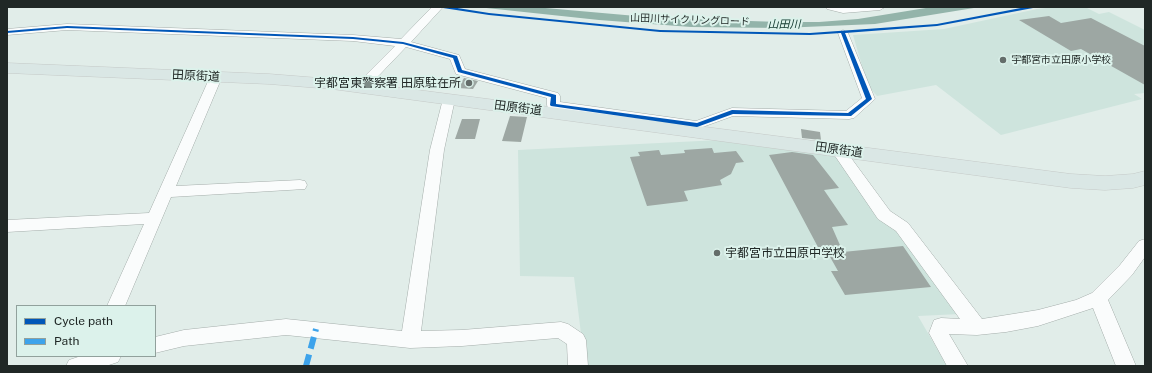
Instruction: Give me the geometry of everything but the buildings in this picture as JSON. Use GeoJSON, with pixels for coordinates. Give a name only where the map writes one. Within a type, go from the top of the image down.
{"type":"FeatureCollection","features":[{"type":"Feature","properties":{"kind":"main road","name":"田原街道"},"geometry":{"type":"LineString","coordinates":[[7,68],[291,80],[361,87],[1071,181],[1105,183],[1132,181],[1145,178]]}},
{"type":"Feature","properties":{"kind":"street"},"geometry":{"type":"LineString","coordinates":[[361,87],[438,7]]}},
{"type":"Feature","properties":{"kind":"street"},"geometry":{"type":"LineString","coordinates":[[831,7],[843,10],[880,7]]}},
{"type":"Feature","properties":{"kind":"street"},"geometry":{"type":"LineString","coordinates":[[7,32],[67,27],[345,37],[403,43],[455,57],[460,70],[554,96],[553,105],[697,125],[732,112],[849,115],[869,99],[843,33]]}},
{"type":"Feature","properties":{"kind":"street"},"geometry":{"type":"LineString","coordinates":[[116,305],[216,77]]}},
{"type":"Feature","properties":{"kind":"street"},"geometry":{"type":"LineString","coordinates":[[410,340],[437,150],[449,99]]}},
{"type":"Feature","properties":{"kind":"street"},"geometry":{"type":"LineString","coordinates":[[838,150],[884,215],[902,227],[977,327]]}},
{"type":"Feature","properties":{"kind":"street"},"geometry":{"type":"LineString","coordinates":[[166,192],[300,185]]}},
{"type":"Feature","properties":{"kind":"street"},"geometry":{"type":"LineString","coordinates":[[7,226],[154,218]]}},
{"type":"Feature","properties":{"kind":"street"},"geometry":{"type":"LineString","coordinates":[[958,366],[938,333],[941,326],[977,327],[1038,318],[1080,306],[1098,298],[1126,270],[1145,246]]}},
{"type":"Feature","properties":{"kind":"street"},"geometry":{"type":"LineString","coordinates":[[1098,298],[1126,366]]}},
{"type":"Feature","properties":{"kind":"street"},"geometry":{"type":"LineString","coordinates":[[156,345],[184,338],[286,327],[410,340],[462,338],[561,330],[576,340],[578,366]]}},
{"type":"Feature","properties":{"kind":"street"},"geometry":{"type":"LineString","coordinates":[[87,361],[106,357]]}},
{"type":"Feature","properties":{"kind":"shaded area","name":"宇都宮市立田原小学校"},"geometry":{"type":"Polygon","coordinates":[[[1055,7],[1085,7],[1099,14],[1109,12],[1145,30],[1145,93],[1134,94],[1142,99],[1001,135],[936,85],[877,96],[868,86],[853,35],[944,29],[1037,9],[1055,7]]]}},
{"type":"Feature","properties":{"kind":"shaded area","name":"宇都宮市立田原中学校"},"geometry":{"type":"Polygon","coordinates":[[[720,140],[838,155],[898,229],[960,314],[918,316],[947,366],[585,366],[574,277],[520,276],[518,150],[720,140]]]}},
{"type":"Feature","properties":{"kind":"water","name":"山田川"},"geometry":{"type":"Polygon","coordinates":[[[477,7],[534,7],[659,18],[819,22],[858,19],[932,7],[980,7],[875,24],[781,28],[691,27],[599,20],[477,7]]]}},
{"type":"Feature","properties":{"kind":"marked path"},"geometry":{"type":"LineString","coordinates":[[306,366],[316,329]]}},
{"type":"Feature","properties":{"kind":"cycle path","name":"山田川サイクリングロード"},"geometry":{"type":"LineString","coordinates":[[443,7],[489,14],[660,31],[810,34],[937,25],[1033,7]]}},
{"type":"Feature","properties":{"kind":"cycle path"},"geometry":{"type":"LineString","coordinates":[[7,32],[67,27],[353,38],[403,43],[455,57],[460,71],[554,96],[553,105],[697,125],[732,112],[849,115],[869,99],[843,33]]}},
{"type":"Feature","properties":{"kind":"place","name":"宇都宮市立田原小学校"},"geometry":{"type":"Point","coordinates":[1003,60]}},
{"type":"Feature","properties":{"kind":"place","name":"宇都宮東警察署 田原駐在所"},"geometry":{"type":"Point","coordinates":[469,83]}},
{"type":"Feature","properties":{"kind":"place","name":"宇都宮市立田原中学校"},"geometry":{"type":"Point","coordinates":[717,253]}}]}
